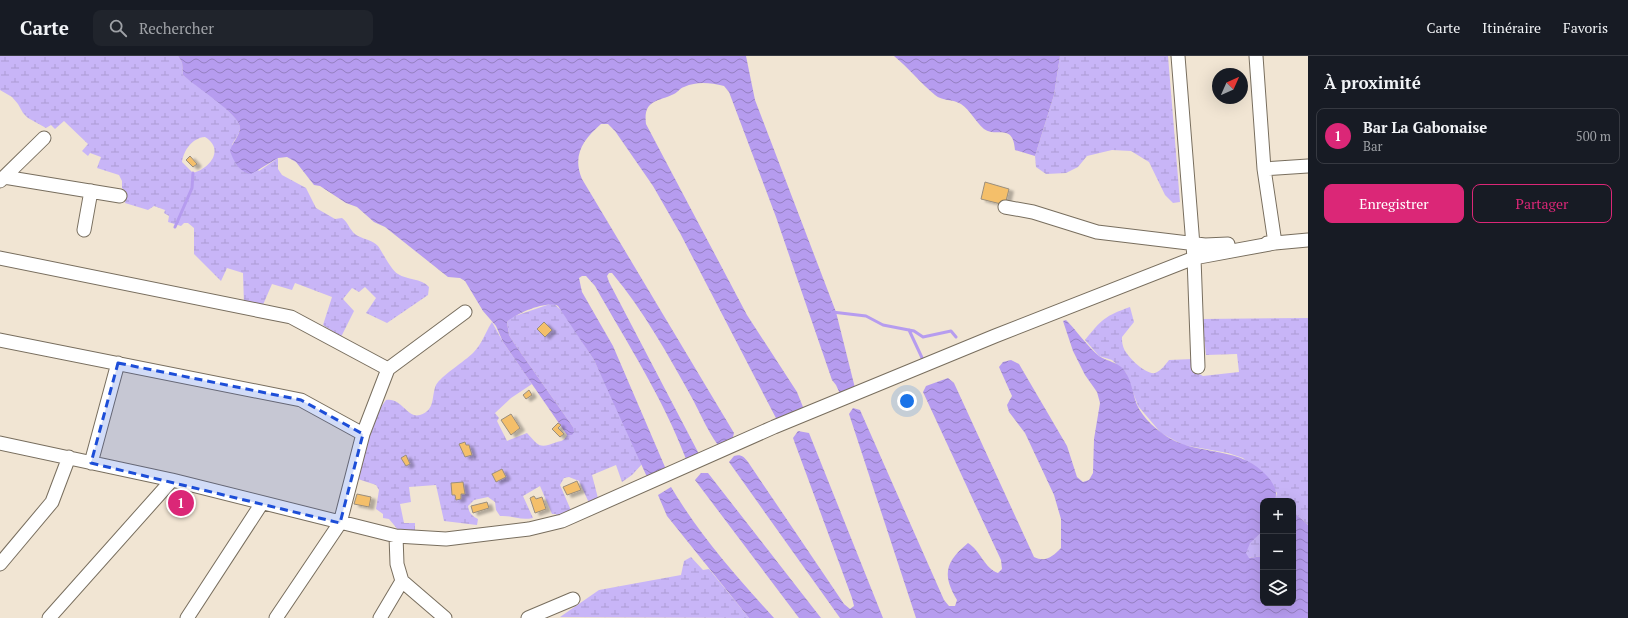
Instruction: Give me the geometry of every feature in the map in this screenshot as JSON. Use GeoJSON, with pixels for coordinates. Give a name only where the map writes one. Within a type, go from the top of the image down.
{"type":"FeatureCollection","features":[{"type":"Feature","properties":{"kind":"street"},"geometry":{"type":"LineString","coordinates":[[1178,56],[1194,258],[1198,367]]}},
{"type":"Feature","properties":{"kind":"street"},"geometry":{"type":"LineString","coordinates":[[1256,56],[1264,169],[1275,243]]}},
{"type":"Feature","properties":{"kind":"street"},"geometry":{"type":"LineString","coordinates":[[2,179],[44,138]]}},
{"type":"Feature","properties":{"kind":"street"},"geometry":{"type":"LineString","coordinates":[[1264,169],[1308,166]]}},
{"type":"Feature","properties":{"kind":"street"},"geometry":{"type":"LineString","coordinates":[[2,179],[120,196]]}},
{"type":"Feature","properties":{"kind":"street"},"geometry":{"type":"LineString","coordinates":[[84,230],[91,191]]}},
{"type":"Feature","properties":{"kind":"street"},"geometry":{"type":"LineString","coordinates":[[1005,207],[1040,213],[1097,232],[1205,245],[1275,243],[1308,240]]}},
{"type":"Feature","properties":{"kind":"street"},"geometry":{"type":"LineString","coordinates":[[0,443],[172,480],[396,536],[446,539],[529,529],[562,521],[774,427],[995,336],[1194,258],[1275,243]]}},
{"type":"Feature","properties":{"kind":"street"},"geometry":{"type":"LineString","coordinates":[[0,258],[291,317],[388,369]]}},
{"type":"Feature","properties":{"kind":"street"},"geometry":{"type":"LineString","coordinates":[[276,618],[340,523],[363,434],[388,369],[465,312]]}},
{"type":"Feature","properties":{"kind":"street"},"geometry":{"type":"LineString","coordinates":[[0,340],[301,400],[363,434]]}},
{"type":"Feature","properties":{"kind":"street"},"geometry":{"type":"LineString","coordinates":[[91,463],[118,363]]}},
{"type":"Feature","properties":{"kind":"street"},"geometry":{"type":"LineString","coordinates":[[3,557],[52,502],[69,457]]}},
{"type":"Feature","properties":{"kind":"street"},"geometry":{"type":"LineString","coordinates":[[49,618],[172,480]]}},
{"type":"Feature","properties":{"kind":"street"},"geometry":{"type":"LineString","coordinates":[[187,618],[262,503]]}},
{"type":"Feature","properties":{"kind":"street"},"geometry":{"type":"LineString","coordinates":[[396,536],[396,564],[402,581],[445,618]]}},
{"type":"Feature","properties":{"kind":"street"},"geometry":{"type":"LineString","coordinates":[[380,618],[402,581]]}},
{"type":"Feature","properties":{"kind":"street"},"geometry":{"type":"LineString","coordinates":[[528,618],[573,599]]}},
{"type":"Feature","properties":{"kind":"highlighted area"},"geometry":{"type":"Polygon","coordinates":[[[118,363],[301,400],[363,434],[340,523],[91,463],[118,363]]]}},
{"type":"Feature","properties":{"kind":"green space"},"geometry":{"type":"Polygon","coordinates":[[[0,56],[178,56],[182,62],[183,75],[225,108],[239,123],[240,130],[232,145],[259,171],[278,158],[278,169],[282,175],[306,188],[316,208],[335,219],[342,218],[355,234],[376,244],[395,272],[402,276],[426,284],[429,287],[428,295],[387,323],[366,313],[376,298],[365,287],[359,292],[352,288],[343,299],[354,311],[341,337],[323,325],[332,297],[295,283],[292,290],[272,284],[262,307],[244,304],[243,273],[227,268],[221,281],[194,254],[194,228],[188,223],[184,223],[181,226],[168,222],[169,216],[164,213],[165,210],[154,206],[148,210],[125,203],[127,193],[122,188],[122,181],[119,175],[97,168],[101,157],[90,153],[88,156],[82,151],[88,144],[64,121],[55,129],[51,125],[46,128],[28,118],[12,97],[0,90],[0,56]],[[205,137],[196,140],[189,145],[182,162],[193,173],[205,167],[213,158],[214,147],[205,137]]]}},
{"type":"Feature","properties":{"kind":"green space"},"geometry":{"type":"Polygon","coordinates":[[[1060,56],[1168,56],[1180,202],[1173,203],[1165,195],[1149,162],[1131,151],[1112,150],[1087,156],[1078,167],[1066,173],[1046,174],[1036,167],[1035,156],[1054,95],[1060,56]]]}},
{"type":"Feature","properties":{"kind":"green space"},"geometry":{"type":"Polygon","coordinates":[[[553,303],[563,312],[594,360],[643,463],[632,475],[622,482],[616,465],[592,475],[599,502],[590,505],[579,481],[569,477],[564,478],[560,485],[573,515],[559,520],[556,514],[552,514],[540,486],[523,496],[533,518],[524,519],[500,516],[496,510],[495,502],[488,497],[474,500],[468,506],[471,514],[478,519],[477,525],[444,521],[436,485],[409,487],[411,502],[400,504],[404,523],[415,523],[415,532],[399,531],[389,519],[383,518],[383,514],[376,509],[379,490],[376,485],[355,478],[365,430],[386,400],[392,400],[400,404],[411,414],[415,415],[420,415],[429,410],[436,385],[443,377],[476,350],[492,322],[503,342],[532,384],[511,398],[495,413],[499,418],[497,421],[507,441],[527,433],[537,443],[543,446],[562,441],[567,435],[572,435],[573,427],[514,343],[509,335],[507,322],[512,317],[553,303]]]}},
{"type":"Feature","properties":{"kind":"green space"},"geometry":{"type":"Polygon","coordinates":[[[1130,307],[1134,322],[1122,337],[1122,343],[1127,354],[1141,368],[1151,373],[1155,373],[1163,368],[1169,360],[1193,359],[1198,373],[1203,376],[1239,372],[1237,354],[1206,355],[1202,319],[1308,318],[1308,525],[1296,514],[1296,498],[1276,498],[1277,493],[1243,458],[1228,453],[1183,445],[1161,433],[1138,406],[1126,373],[1112,360],[1099,356],[1085,340],[1104,319],[1130,307]]]}},
{"type":"Feature","properties":{"kind":"green space"},"geometry":{"type":"Polygon","coordinates":[[[1260,533],[1260,556],[1248,558],[1246,554],[1247,546],[1260,533]]]}},
{"type":"Feature","properties":{"kind":"green space"},"geometry":{"type":"Polygon","coordinates":[[[691,557],[703,570],[709,569],[749,618],[560,617],[599,590],[681,575],[684,561],[691,557]]]}},
{"type":"Feature","properties":{"kind":"water"},"geometry":{"type":"Polygon","coordinates":[[[178,56],[746,56],[755,100],[836,312],[855,388],[841,396],[832,380],[776,217],[729,92],[724,86],[709,83],[689,85],[674,94],[652,103],[647,110],[646,124],[747,315],[797,392],[805,412],[778,422],[680,233],[653,186],[615,131],[608,124],[601,124],[584,142],[581,148],[578,163],[582,179],[734,433],[732,441],[721,448],[718,445],[674,366],[645,318],[612,273],[609,273],[607,276],[609,282],[699,454],[686,459],[656,392],[595,286],[586,276],[582,276],[579,278],[582,292],[613,346],[665,467],[665,473],[647,477],[594,360],[558,306],[547,305],[532,308],[511,318],[507,322],[509,335],[514,343],[573,427],[574,432],[572,435],[567,435],[503,342],[496,326],[483,311],[465,281],[460,278],[448,277],[385,227],[374,222],[357,207],[346,203],[320,186],[314,185],[296,162],[287,157],[278,158],[251,174],[240,169],[235,163],[230,151],[240,131],[238,122],[216,100],[183,75],[182,62],[178,56]]]}},
{"type":"Feature","properties":{"kind":"water"},"geometry":{"type":"Polygon","coordinates":[[[894,56],[1060,56],[1054,95],[1035,156],[1015,150],[1014,141],[1007,133],[994,132],[984,129],[961,104],[935,95],[894,56]]]}},
{"type":"Feature","properties":{"kind":"water"},"geometry":{"type":"Polygon","coordinates":[[[1066,320],[1099,356],[1117,364],[1123,369],[1130,381],[1137,405],[1147,420],[1161,433],[1183,444],[1246,460],[1258,467],[1268,477],[1275,488],[1276,498],[1260,498],[1260,534],[1250,543],[1246,553],[1249,558],[1260,556],[1260,606],[1296,606],[1296,514],[1308,525],[1308,618],[916,618],[849,414],[853,408],[860,410],[944,600],[949,606],[955,606],[957,600],[949,583],[948,569],[954,556],[960,550],[968,543],[976,550],[993,571],[998,573],[1002,569],[1001,560],[923,392],[926,386],[948,378],[954,383],[1034,557],[1038,559],[1049,558],[1061,548],[1061,519],[1054,495],[1025,433],[1009,412],[1007,405],[1012,396],[999,367],[1003,362],[1011,360],[1019,364],[1067,446],[1077,477],[1083,482],[1089,480],[1093,473],[1094,439],[1100,403],[1097,392],[1085,375],[1073,351],[1063,321],[1066,320]]]}},
{"type":"Feature","properties":{"kind":"water"},"geometry":{"type":"Polygon","coordinates":[[[798,431],[809,433],[883,618],[840,618],[729,462],[734,456],[739,455],[744,457],[844,604],[850,609],[854,606],[852,598],[793,438],[798,431]]]}},
{"type":"Feature","properties":{"kind":"water"},"geometry":{"type":"Polygon","coordinates":[[[701,473],[708,473],[821,618],[799,618],[695,480],[701,473]]]}},
{"type":"Feature","properties":{"kind":"water"},"geometry":{"type":"Polygon","coordinates":[[[671,487],[706,539],[774,618],[749,618],[667,516],[658,495],[671,487]]]}},
{"type":"Feature","properties":{"kind":"building"},"geometry":{"type":"Polygon","coordinates":[[[190,156],[197,164],[193,167],[186,160],[190,156]]]}},
{"type":"Feature","properties":{"kind":"building"},"geometry":{"type":"Polygon","coordinates":[[[985,182],[1009,189],[1005,205],[981,199],[985,182]]]}},
{"type":"Feature","properties":{"kind":"building"},"geometry":{"type":"Polygon","coordinates":[[[544,322],[552,330],[545,337],[537,329],[544,322]]]}},
{"type":"Feature","properties":{"kind":"building"},"geometry":{"type":"Polygon","coordinates":[[[529,390],[532,395],[526,399],[523,395],[529,390]]]}},
{"type":"Feature","properties":{"kind":"building"},"geometry":{"type":"Polygon","coordinates":[[[511,414],[520,428],[511,435],[501,420],[511,414]]]}},
{"type":"Feature","properties":{"kind":"building"},"geometry":{"type":"Polygon","coordinates":[[[558,423],[561,425],[558,428],[564,434],[560,437],[552,429],[558,423]]]}},
{"type":"Feature","properties":{"kind":"building"},"geometry":{"type":"Polygon","coordinates":[[[465,442],[466,445],[469,445],[472,455],[465,457],[459,444],[465,442]]]}},
{"type":"Feature","properties":{"kind":"building"},"geometry":{"type":"Polygon","coordinates":[[[406,455],[410,464],[406,466],[401,458],[406,455]]]}},
{"type":"Feature","properties":{"kind":"building"},"geometry":{"type":"Polygon","coordinates":[[[502,469],[506,477],[496,482],[492,474],[502,469]]]}},
{"type":"Feature","properties":{"kind":"building"},"geometry":{"type":"Polygon","coordinates":[[[577,481],[581,490],[567,495],[563,487],[577,481]]]}},
{"type":"Feature","properties":{"kind":"building"},"geometry":{"type":"Polygon","coordinates":[[[463,482],[465,494],[461,494],[461,499],[456,500],[455,495],[452,495],[451,483],[463,482]]]}},
{"type":"Feature","properties":{"kind":"building"},"geometry":{"type":"Polygon","coordinates":[[[357,494],[371,497],[369,507],[354,504],[357,494]]]}},
{"type":"Feature","properties":{"kind":"building"},"geometry":{"type":"Polygon","coordinates":[[[534,496],[536,499],[542,497],[546,509],[535,513],[530,498],[534,496]]]}},
{"type":"Feature","properties":{"kind":"building"},"geometry":{"type":"Polygon","coordinates":[[[487,502],[489,508],[473,513],[471,506],[487,502]]]}},
{"type":"Feature","properties":{"kind":"waterway"},"geometry":{"type":"LineString","coordinates":[[175,227],[192,188],[193,173]]}},
{"type":"Feature","properties":{"kind":"waterway"},"geometry":{"type":"LineString","coordinates":[[832,312],[866,316],[883,325],[914,331],[923,337],[951,331],[956,337]]}},
{"type":"Feature","properties":{"kind":"waterway"},"geometry":{"type":"LineString","coordinates":[[909,330],[924,362]]}},
{"type":"Feature","properties":{"kind":"place","name":"Bar La Gabonaise"},"geometry":{"type":"Point","coordinates":[181,503]}}]}
